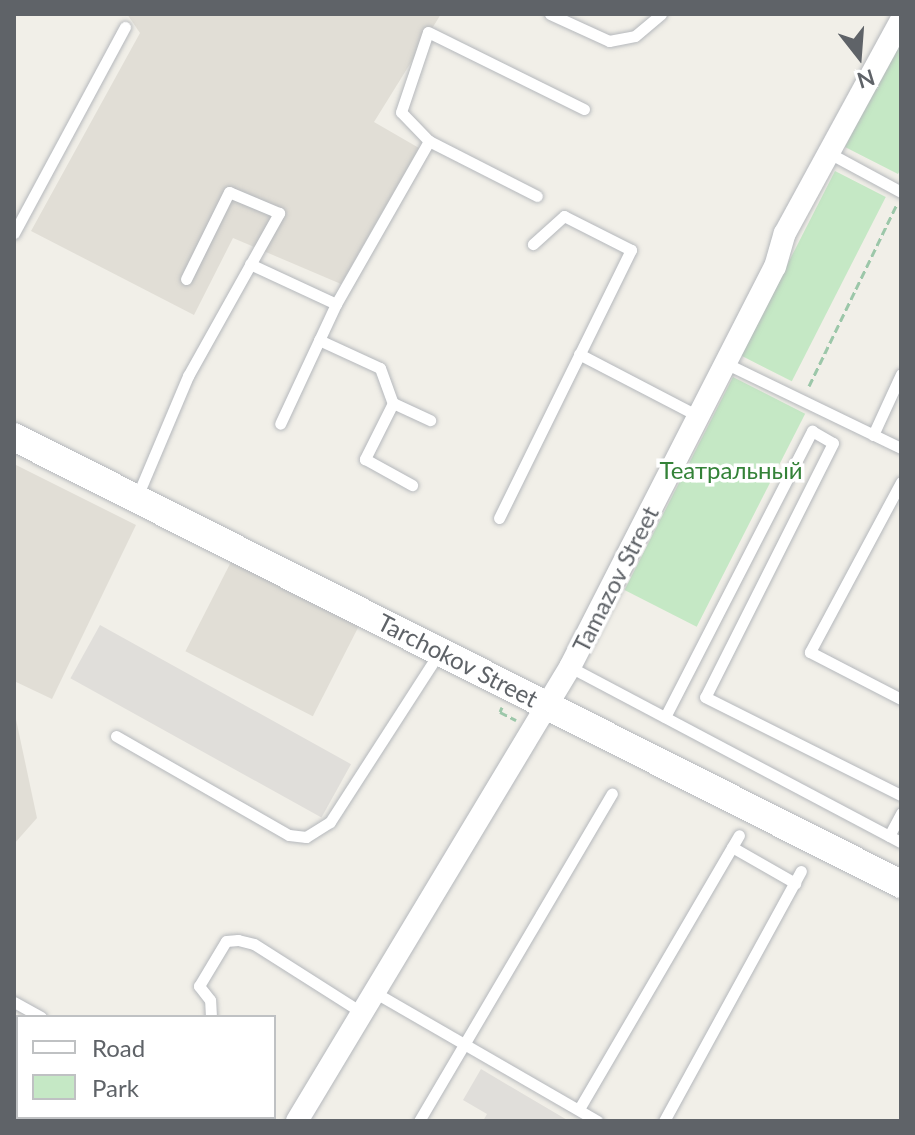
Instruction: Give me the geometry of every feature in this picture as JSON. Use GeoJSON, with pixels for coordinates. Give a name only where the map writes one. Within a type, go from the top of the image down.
{"type":"FeatureCollection","features":[{"type":"Feature","properties":{"kind":"street","name":"Tamazov Street"},"geometry":{"type":"LineString","coordinates":[[297,1121],[570,667],[829,153],[901,20]]}},
{"type":"Feature","properties":{"kind":"street","name":"Tarchokov Street"},"geometry":{"type":"LineString","coordinates":[[14,437],[901,884]]}},
{"type":"Feature","properties":{"kind":"lane"},"geometry":{"type":"LineString","coordinates":[[550,14],[609,41],[635,36],[661,14]]}},
{"type":"Feature","properties":{"kind":"lane"},"geometry":{"type":"LineString","coordinates":[[14,233],[125,27]]}},
{"type":"Feature","properties":{"kind":"lane"},"geometry":{"type":"LineString","coordinates":[[537,196],[429,141],[401,112],[428,32],[584,109]]}},
{"type":"Feature","properties":{"kind":"lane"},"geometry":{"type":"LineString","coordinates":[[280,424],[336,304],[429,141]]}},
{"type":"Feature","properties":{"kind":"lane"},"geometry":{"type":"LineString","coordinates":[[829,153],[901,194]]}},
{"type":"Feature","properties":{"kind":"lane"},"geometry":{"type":"LineString","coordinates":[[136,499],[188,376],[279,213],[229,192],[186,279]]}},
{"type":"Feature","properties":{"kind":"lane"},"geometry":{"type":"LineString","coordinates":[[499,518],[631,250],[564,216],[533,244]]}},
{"type":"Feature","properties":{"kind":"lane"},"geometry":{"type":"LineString","coordinates":[[250,264],[336,304]]}},
{"type":"Feature","properties":{"kind":"lane"},"geometry":{"type":"LineString","coordinates":[[319,340],[380,368],[393,403],[430,420]]}},
{"type":"Feature","properties":{"kind":"lane"},"geometry":{"type":"LineString","coordinates":[[579,354],[698,416]]}},
{"type":"Feature","properties":{"kind":"lane"},"geometry":{"type":"LineString","coordinates":[[725,363],[901,448]]}},
{"type":"Feature","properties":{"kind":"lane"},"geometry":{"type":"LineString","coordinates":[[873,435],[901,374]]}},
{"type":"Feature","properties":{"kind":"lane"},"geometry":{"type":"LineString","coordinates":[[393,403],[365,459],[412,485]]}},
{"type":"Feature","properties":{"kind":"lane"},"geometry":{"type":"LineString","coordinates":[[665,717],[812,431],[833,443],[705,697],[901,795]]}},
{"type":"Feature","properties":{"kind":"lane"},"geometry":{"type":"LineString","coordinates":[[901,482],[810,652],[901,699]]}},
{"type":"Feature","properties":{"kind":"lane"},"geometry":{"type":"LineString","coordinates":[[116,736],[289,835],[306,837],[330,822],[440,651]]}},
{"type":"Feature","properties":{"kind":"lane"},"geometry":{"type":"LineString","coordinates":[[570,667],[901,842]]}},
{"type":"Feature","properties":{"kind":"lane"},"geometry":{"type":"LineString","coordinates":[[419,1121],[612,794]]}},
{"type":"Feature","properties":{"kind":"lane"},"geometry":{"type":"LineString","coordinates":[[889,836],[901,813]]}},
{"type":"Feature","properties":{"kind":"lane"},"geometry":{"type":"LineString","coordinates":[[579,1109],[739,835]]}},
{"type":"Feature","properties":{"kind":"lane"},"geometry":{"type":"LineString","coordinates":[[732,847],[795,883]]}},
{"type":"Feature","properties":{"kind":"lane"},"geometry":{"type":"LineString","coordinates":[[664,1121],[801,871]]}},
{"type":"Feature","properties":{"kind":"lane"},"geometry":{"type":"LineString","coordinates":[[211,1015],[210,1000],[199,986],[226,941],[238,940],[254,944],[361,1012]]}},
{"type":"Feature","properties":{"kind":"lane"},"geometry":{"type":"LineString","coordinates":[[374,992],[464,1048],[597,1121]]}},
{"type":"Feature","properties":{"kind":"lane"},"geometry":{"type":"LineString","coordinates":[[14,1002],[37,1015]]}},
{"type":"Feature","properties":{"kind":"path"},"geometry":{"type":"LineString","coordinates":[[818,408],[808,384],[901,194]]}},
{"type":"Feature","properties":{"kind":"shaded area"},"geometry":{"type":"Polygon","coordinates":[[[127,14],[441,14],[374,122],[419,148],[341,284],[233,238],[194,315],[31,231],[140,33],[127,14]]]}},
{"type":"Feature","properties":{"kind":"shaded area"},"geometry":{"type":"Polygon","coordinates":[[[14,464],[136,525],[52,699],[14,681],[14,464]]]}},
{"type":"Feature","properties":{"kind":"shaded area"},"geometry":{"type":"Polygon","coordinates":[[[234,556],[361,621],[313,716],[185,651],[234,556]]]}},
{"type":"Feature","properties":{"kind":"shaded area"},"geometry":{"type":"Polygon","coordinates":[[[100,625],[351,764],[321,817],[70,678],[100,625]]]}},
{"type":"Feature","properties":{"kind":"shaded area"},"geometry":{"type":"Polygon","coordinates":[[[14,710],[37,818],[14,844],[14,710]]]}},
{"type":"Feature","properties":{"kind":"shaded area"},"geometry":{"type":"Polygon","coordinates":[[[481,1069],[569,1121],[483,1121],[487,1114],[463,1100],[481,1069]]]}},
{"type":"Feature","properties":{"kind":"green space"},"geometry":{"type":"Polygon","coordinates":[[[901,37],[901,168],[898,174],[845,147],[901,37]]]}},
{"type":"Feature","properties":{"kind":"green space"},"geometry":{"type":"Polygon","coordinates":[[[835,171],[886,197],[792,381],[741,355],[835,171]]]}},
{"type":"Feature","properties":{"kind":"green space","name":"Театральный"},"geometry":{"type":"Polygon","coordinates":[[[733,377],[805,414],[697,627],[624,590],[733,377]]]}}]}
